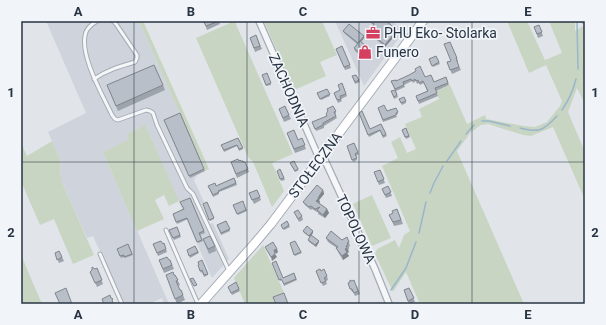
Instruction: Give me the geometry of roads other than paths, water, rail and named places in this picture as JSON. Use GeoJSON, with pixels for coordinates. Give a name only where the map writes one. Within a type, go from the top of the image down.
{"type":"FeatureCollection","features":[{"type":"Feature","properties":{"kind":"main road","name":"STOŁECZNA"},"geometry":{"type":"LineString","coordinates":[[200,304],[271,224],[423,21]]}},
{"type":"Feature","properties":{"kind":"street","name":"ZACHODNIA"},"geometry":{"type":"LineString","coordinates":[[260,21],[321,156]]}},
{"type":"Feature","properties":{"kind":"street","name":"TOPOLOWA"},"geometry":{"type":"LineString","coordinates":[[321,156],[372,264],[389,304]]}},
{"type":"Feature","properties":{"kind":"lane"},"geometry":{"type":"LineString","coordinates":[[97,21],[88,27],[84,38],[84,45],[86,57],[94,79],[112,115],[115,119],[121,120],[146,110],[153,113],[157,125],[187,188],[193,194],[230,272]]}},
{"type":"Feature","properties":{"kind":"lane"},"geometry":{"type":"LineString","coordinates":[[94,79],[110,70],[135,62],[137,58],[133,49],[113,21]]}},
{"type":"Feature","properties":{"kind":"lane"},"geometry":{"type":"LineString","coordinates":[[166,230],[200,304]]}},
{"type":"Feature","properties":{"kind":"lane"},"geometry":{"type":"LineString","coordinates":[[100,254],[122,304]]}},
{"type":"Feature","properties":{"kind":"waterway"},"geometry":{"type":"LineString","coordinates":[[577,21],[578,69]]}},
{"type":"Feature","properties":{"kind":"waterway"},"geometry":{"type":"LineString","coordinates":[[562,110],[574,88],[576,79]]}},
{"type":"Feature","properties":{"kind":"waterway"},"geometry":{"type":"LineString","coordinates":[[520,128],[540,130],[548,125],[557,116]]}},
{"type":"Feature","properties":{"kind":"waterway"},"geometry":{"type":"LineString","coordinates":[[482,121],[489,121],[510,126]]}},
{"type":"Feature","properties":{"kind":"waterway"},"geometry":{"type":"LineString","coordinates":[[466,134],[474,125]]}},
{"type":"Feature","properties":{"kind":"waterway"},"geometry":{"type":"LineString","coordinates":[[447,161],[461,141]]}},
{"type":"Feature","properties":{"kind":"waterway"},"geometry":{"type":"LineString","coordinates":[[430,193],[443,166]]}},
{"type":"Feature","properties":{"kind":"waterway"},"geometry":{"type":"LineString","coordinates":[[419,233],[426,202]]}},
{"type":"Feature","properties":{"kind":"waterway"},"geometry":{"type":"LineString","coordinates":[[391,290],[406,268],[416,242]]}},
{"type":"Feature","properties":{"kind":"place","name":"PHU Eko- Stolarka"},"geometry":{"type":"Point","coordinates":[373,33]}},
{"type":"Feature","properties":{"kind":"place","name":"Funero"},"geometry":{"type":"Point","coordinates":[365,52]}}]}
